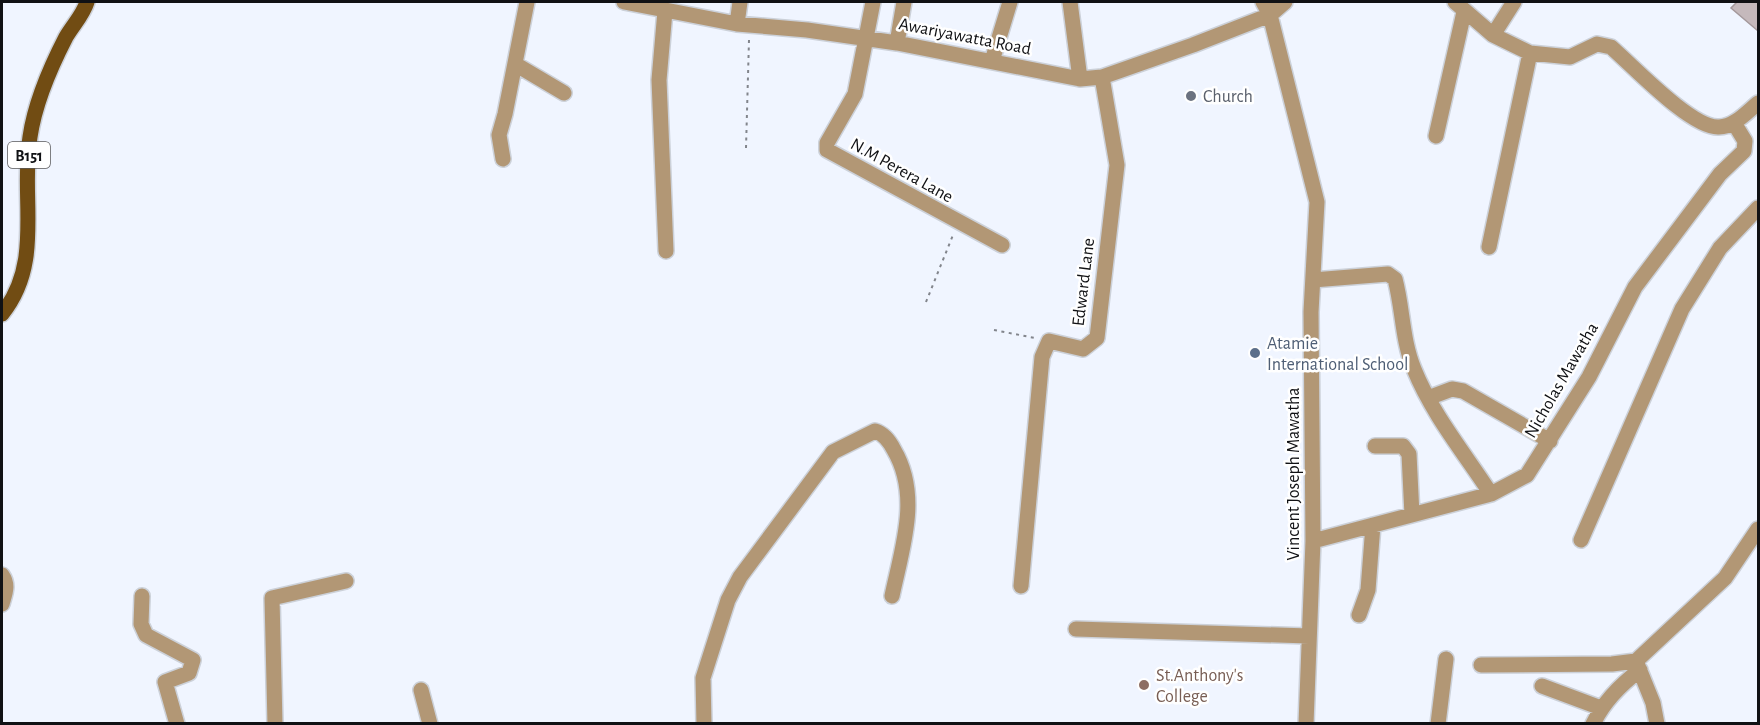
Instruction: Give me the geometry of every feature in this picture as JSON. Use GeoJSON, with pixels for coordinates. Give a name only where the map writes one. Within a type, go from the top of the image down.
{"type":"FeatureCollection","features":[{"type":"Feature","properties":{"kind":"main road","name":"B151"},"geometry":{"type":"LineString","coordinates":[[2,314],[13,300],[26,269],[28,168],[32,128],[49,72],[87,2]]}},
{"type":"Feature","properties":{"kind":"street"},"geometry":{"type":"LineString","coordinates":[[503,159],[499,135],[527,2]]}},
{"type":"Feature","properties":{"kind":"street","name":"Awariyawatta Road"},"geometry":{"type":"LineString","coordinates":[[624,2],[674,9],[743,24],[868,38],[1080,79],[1102,76],[1285,2]]}},
{"type":"Feature","properties":{"kind":"street"},"geometry":{"type":"LineString","coordinates":[[740,2],[743,24]]}},
{"type":"Feature","properties":{"kind":"street"},"geometry":{"type":"LineString","coordinates":[[868,38],[873,2]]}},
{"type":"Feature","properties":{"kind":"street"},"geometry":{"type":"LineString","coordinates":[[897,43],[904,2]]}},
{"type":"Feature","properties":{"kind":"street"},"geometry":{"type":"LineString","coordinates":[[992,61],[1010,2]]}},
{"type":"Feature","properties":{"kind":"street"},"geometry":{"type":"LineString","coordinates":[[1070,2],[1080,79]]}},
{"type":"Feature","properties":{"kind":"street"},"geometry":{"type":"LineString","coordinates":[[1493,35],[1514,2]]}},
{"type":"Feature","properties":{"kind":"street"},"geometry":{"type":"LineString","coordinates":[[1436,136],[1459,7],[1493,35],[1530,53],[1570,57],[1597,44],[1611,47],[1688,116],[1718,128],[1734,123],[1758,103]]}},
{"type":"Feature","properties":{"kind":"street","name":"Vincent Joseph Mawatha"},"geometry":{"type":"LineString","coordinates":[[1267,8],[1317,202],[1313,280],[1313,541],[1306,723]]}},
{"type":"Feature","properties":{"kind":"street"},"geometry":{"type":"LineString","coordinates":[[666,251],[659,80],[674,9]]}},
{"type":"Feature","properties":{"kind":"street","name":"N.M Perera Lane"},"geometry":{"type":"LineString","coordinates":[[868,38],[855,94],[826,143],[827,150],[1002,245]]}},
{"type":"Feature","properties":{"kind":"street"},"geometry":{"type":"LineString","coordinates":[[1489,247],[1530,53]]}},
{"type":"Feature","properties":{"kind":"street"},"geometry":{"type":"LineString","coordinates":[[515,64],[564,93]]}},
{"type":"Feature","properties":{"kind":"street","name":"Edward Lane"},"geometry":{"type":"LineString","coordinates":[[1021,586],[1042,357],[1049,341],[1083,349],[1096,338],[1118,165],[1102,76]]}},
{"type":"Feature","properties":{"kind":"street","name":"Nicholas Mawatha"},"geometry":{"type":"LineString","coordinates":[[1313,541],[1491,494],[1527,475],[1589,377],[1635,288],[1720,174],[1744,151],[1745,141],[1734,123]]}},
{"type":"Feature","properties":{"kind":"street"},"geometry":{"type":"LineString","coordinates":[[1581,540],[1682,309],[1720,248],[1758,208]]}},
{"type":"Feature","properties":{"kind":"street"},"geometry":{"type":"LineString","coordinates":[[1313,280],[1388,274],[1395,279],[1414,369],[1428,398],[1491,494]]}},
{"type":"Feature","properties":{"kind":"street"},"geometry":{"type":"LineString","coordinates":[[1428,398],[1452,389],[1463,391],[1550,441]]}},
{"type":"Feature","properties":{"kind":"street"},"geometry":{"type":"LineString","coordinates":[[704,723],[704,678],[728,600],[740,577],[833,452],[875,431],[890,442],[898,457],[909,498],[907,528],[892,596]]}},
{"type":"Feature","properties":{"kind":"street"},"geometry":{"type":"LineString","coordinates":[[1375,446],[1403,446],[1409,454],[1412,515]]}},
{"type":"Feature","properties":{"kind":"street"},"geometry":{"type":"LineString","coordinates":[[1359,615],[1368,590],[1372,525]]}},
{"type":"Feature","properties":{"kind":"street"},"geometry":{"type":"LineString","coordinates":[[1593,723],[1601,708],[1638,665],[1725,579],[1758,529]]}},
{"type":"Feature","properties":{"kind":"street"},"geometry":{"type":"LineString","coordinates":[[2,575],[6,581],[6,590],[2,604]]}},
{"type":"Feature","properties":{"kind":"street"},"geometry":{"type":"LineString","coordinates":[[275,723],[272,598],[346,581]]}},
{"type":"Feature","properties":{"kind":"street"},"geometry":{"type":"LineString","coordinates":[[142,596],[141,624],[146,635],[193,660],[189,673],[165,682],[177,723]]}},
{"type":"Feature","properties":{"kind":"street"},"geometry":{"type":"LineString","coordinates":[[1076,629],[1310,636]]}},
{"type":"Feature","properties":{"kind":"street"},"geometry":{"type":"LineString","coordinates":[[1438,723],[1446,659]]}},
{"type":"Feature","properties":{"kind":"street"},"geometry":{"type":"LineString","coordinates":[[1481,665],[1638,665]]}},
{"type":"Feature","properties":{"kind":"street"},"geometry":{"type":"LineString","coordinates":[[1638,665],[1653,703],[1657,723]]}},
{"type":"Feature","properties":{"kind":"street"},"geometry":{"type":"LineString","coordinates":[[1542,686],[1601,708]]}},
{"type":"Feature","properties":{"kind":"street"},"geometry":{"type":"LineString","coordinates":[[421,690],[430,723]]}},
{"type":"Feature","properties":{"kind":"path"},"geometry":{"type":"LineString","coordinates":[[743,24],[746,148]]}},
{"type":"Feature","properties":{"kind":"path"},"geometry":{"type":"LineString","coordinates":[[926,302],[958,223]]}},
{"type":"Feature","properties":{"kind":"path"},"geometry":{"type":"LineString","coordinates":[[994,330],[1049,341]]}},
{"type":"Feature","properties":{"kind":"building"},"geometry":{"type":"Polygon","coordinates":[[[1737,2],[1758,2],[1758,31],[1731,8],[1737,2]]]}},
{"type":"Feature","properties":{"kind":"place","name":"Church"},"geometry":{"type":"Point","coordinates":[1191,96]}},
{"type":"Feature","properties":{"kind":"place","name":"Atamie International School"},"geometry":{"type":"Point","coordinates":[1255,353]}},
{"type":"Feature","properties":{"kind":"place","name":"St.Anthony's College"},"geometry":{"type":"Point","coordinates":[1144,685]}}]}
